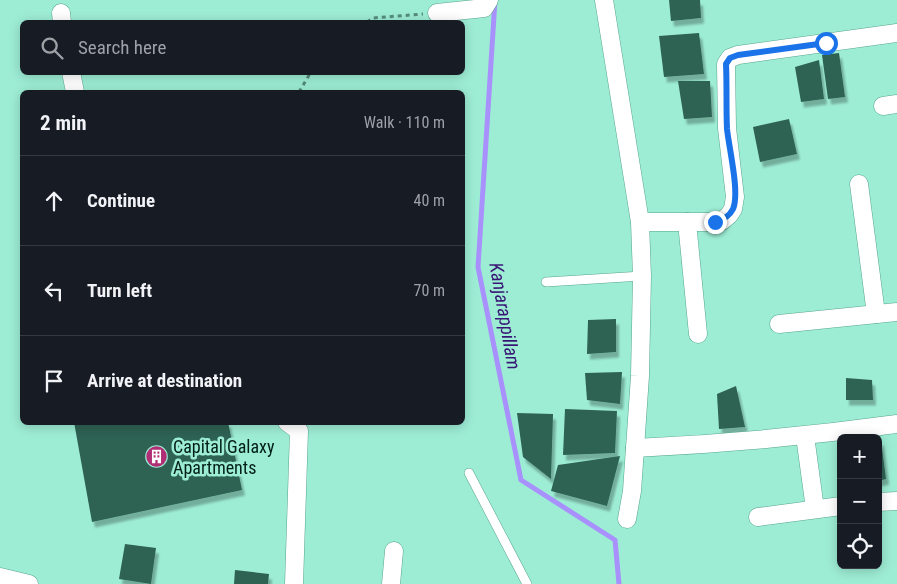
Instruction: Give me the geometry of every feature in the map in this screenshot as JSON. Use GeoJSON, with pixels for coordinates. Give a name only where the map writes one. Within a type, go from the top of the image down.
{"type":"FeatureCollection","features":[{"type":"Feature","properties":{"kind":"street"},"geometry":{"type":"LineString","coordinates":[[437,13],[484,8],[489,0]]}},
{"type":"Feature","properties":{"kind":"street"},"geometry":{"type":"LineString","coordinates":[[604,0],[640,222],[642,276],[640,376],[632,491],[627,519]]}},
{"type":"Feature","properties":{"kind":"street"},"geometry":{"type":"LineString","coordinates":[[640,222],[722,220],[733,209],[735,197],[727,128],[726,64],[730,58],[738,55],[897,33]]}},
{"type":"Feature","properties":{"kind":"street"},"geometry":{"type":"LineString","coordinates":[[72,75],[75,90]]}},
{"type":"Feature","properties":{"kind":"street"},"geometry":{"type":"LineString","coordinates":[[859,184],[876,314]]}},
{"type":"Feature","properties":{"kind":"street"},"geometry":{"type":"LineString","coordinates":[[687,222],[698,334]]}},
{"type":"Feature","properties":{"kind":"street"},"geometry":{"type":"LineString","coordinates":[[779,324],[897,312]]}},
{"type":"Feature","properties":{"kind":"street"},"geometry":{"type":"LineString","coordinates":[[635,448],[686,446],[805,436],[897,424]]}},
{"type":"Feature","properties":{"kind":"street"},"geometry":{"type":"LineString","coordinates":[[291,425],[299,431],[294,584]]}},
{"type":"Feature","properties":{"kind":"street"},"geometry":{"type":"LineString","coordinates":[[805,436],[815,508]]}},
{"type":"Feature","properties":{"kind":"street"},"geometry":{"type":"LineString","coordinates":[[882,502],[897,500]]}},
{"type":"Feature","properties":{"kind":"street"},"geometry":{"type":"LineString","coordinates":[[758,517],[837,506]]}},
{"type":"Feature","properties":{"kind":"street"},"geometry":{"type":"LineString","coordinates":[[391,584],[394,551]]}},
{"type":"Feature","properties":{"kind":"street"},"geometry":{"type":"LineString","coordinates":[[0,577],[28,584]]}},
{"type":"Feature","properties":{"kind":"lane"},"geometry":{"type":"LineString","coordinates":[[546,282],[642,276]]}},
{"type":"Feature","properties":{"kind":"lane"},"geometry":{"type":"LineString","coordinates":[[469,473],[527,584]]}},
{"type":"Feature","properties":{"kind":"path"},"geometry":{"type":"LineString","coordinates":[[370,20],[373,18],[437,13]]}},
{"type":"Feature","properties":{"kind":"path"},"geometry":{"type":"LineString","coordinates":[[299,90],[309,75]]}},
{"type":"Feature","properties":{"kind":"building"},"geometry":{"type":"Polygon","coordinates":[[[669,0],[700,0],[701,18],[671,21],[669,0]]]}},
{"type":"Feature","properties":{"kind":"building"},"geometry":{"type":"Polygon","coordinates":[[[699,33],[704,74],[664,77],[659,36],[699,33]]]}},
{"type":"Feature","properties":{"kind":"building"},"geometry":{"type":"Polygon","coordinates":[[[839,53],[845,97],[828,99],[822,55],[839,53]]]}},
{"type":"Feature","properties":{"kind":"building"},"geometry":{"type":"Polygon","coordinates":[[[819,60],[824,99],[801,102],[795,67],[819,60]]]}},
{"type":"Feature","properties":{"kind":"building"},"geometry":{"type":"Polygon","coordinates":[[[678,81],[710,81],[712,117],[684,119],[678,81]]]}},
{"type":"Feature","properties":{"kind":"building"},"geometry":{"type":"Polygon","coordinates":[[[789,119],[797,154],[760,162],[753,127],[789,119]]]}},
{"type":"Feature","properties":{"kind":"building"},"geometry":{"type":"Polygon","coordinates":[[[616,319],[616,352],[587,354],[588,320],[616,319]]]}},
{"type":"Feature","properties":{"kind":"building"},"geometry":{"type":"Polygon","coordinates":[[[622,372],[620,404],[587,400],[585,373],[622,372]]]}},
{"type":"Feature","properties":{"kind":"building"},"geometry":{"type":"Polygon","coordinates":[[[846,378],[872,380],[873,400],[846,400],[846,378]]]}},
{"type":"Feature","properties":{"kind":"building"},"geometry":{"type":"Polygon","coordinates":[[[736,386],[745,427],[719,429],[717,394],[736,386]]]}},
{"type":"Feature","properties":{"kind":"building"},"geometry":{"type":"Polygon","coordinates":[[[565,409],[617,411],[615,453],[563,455],[565,409]]]}},
{"type":"Feature","properties":{"kind":"building"},"geometry":{"type":"Polygon","coordinates":[[[517,413],[553,414],[551,479],[523,457],[517,413]]]}},
{"type":"Feature","properties":{"kind":"building","name":"Capital Galaxy Apartments"},"geometry":{"type":"Polygon","coordinates":[[[75,425],[229,425],[242,490],[92,522],[75,425]]]}},
{"type":"Feature","properties":{"kind":"building"},"geometry":{"type":"Polygon","coordinates":[[[882,448],[886,479],[882,480],[882,448]]]}},
{"type":"Feature","properties":{"kind":"building"},"geometry":{"type":"Polygon","coordinates":[[[620,456],[607,506],[551,491],[558,465],[620,456]]]}},
{"type":"Feature","properties":{"kind":"building"},"geometry":{"type":"Polygon","coordinates":[[[125,544],[156,548],[151,584],[119,579],[125,544]]]}},
{"type":"Feature","properties":{"kind":"building"},"geometry":{"type":"Polygon","coordinates":[[[235,570],[269,574],[268,584],[234,584],[235,570]]]}},
{"type":"Feature","properties":{"kind":"waterway","name":"Kanjarappillam"},"geometry":{"type":"LineString","coordinates":[[495,0],[478,267],[521,480],[615,540],[619,584]]}},
{"type":"Feature","properties":{"kind":"place","name":"Capital Galaxy Apartments"},"geometry":{"type":"Point","coordinates":[157,456]}},
{"type":"Feature","properties":{"kind":"route"},"geometry":{"type":"LineString","coordinates":[[715,222],[729,215],[733,209],[735,197],[727,128],[726,64],[730,58],[738,55],[826,43]]}}]}
